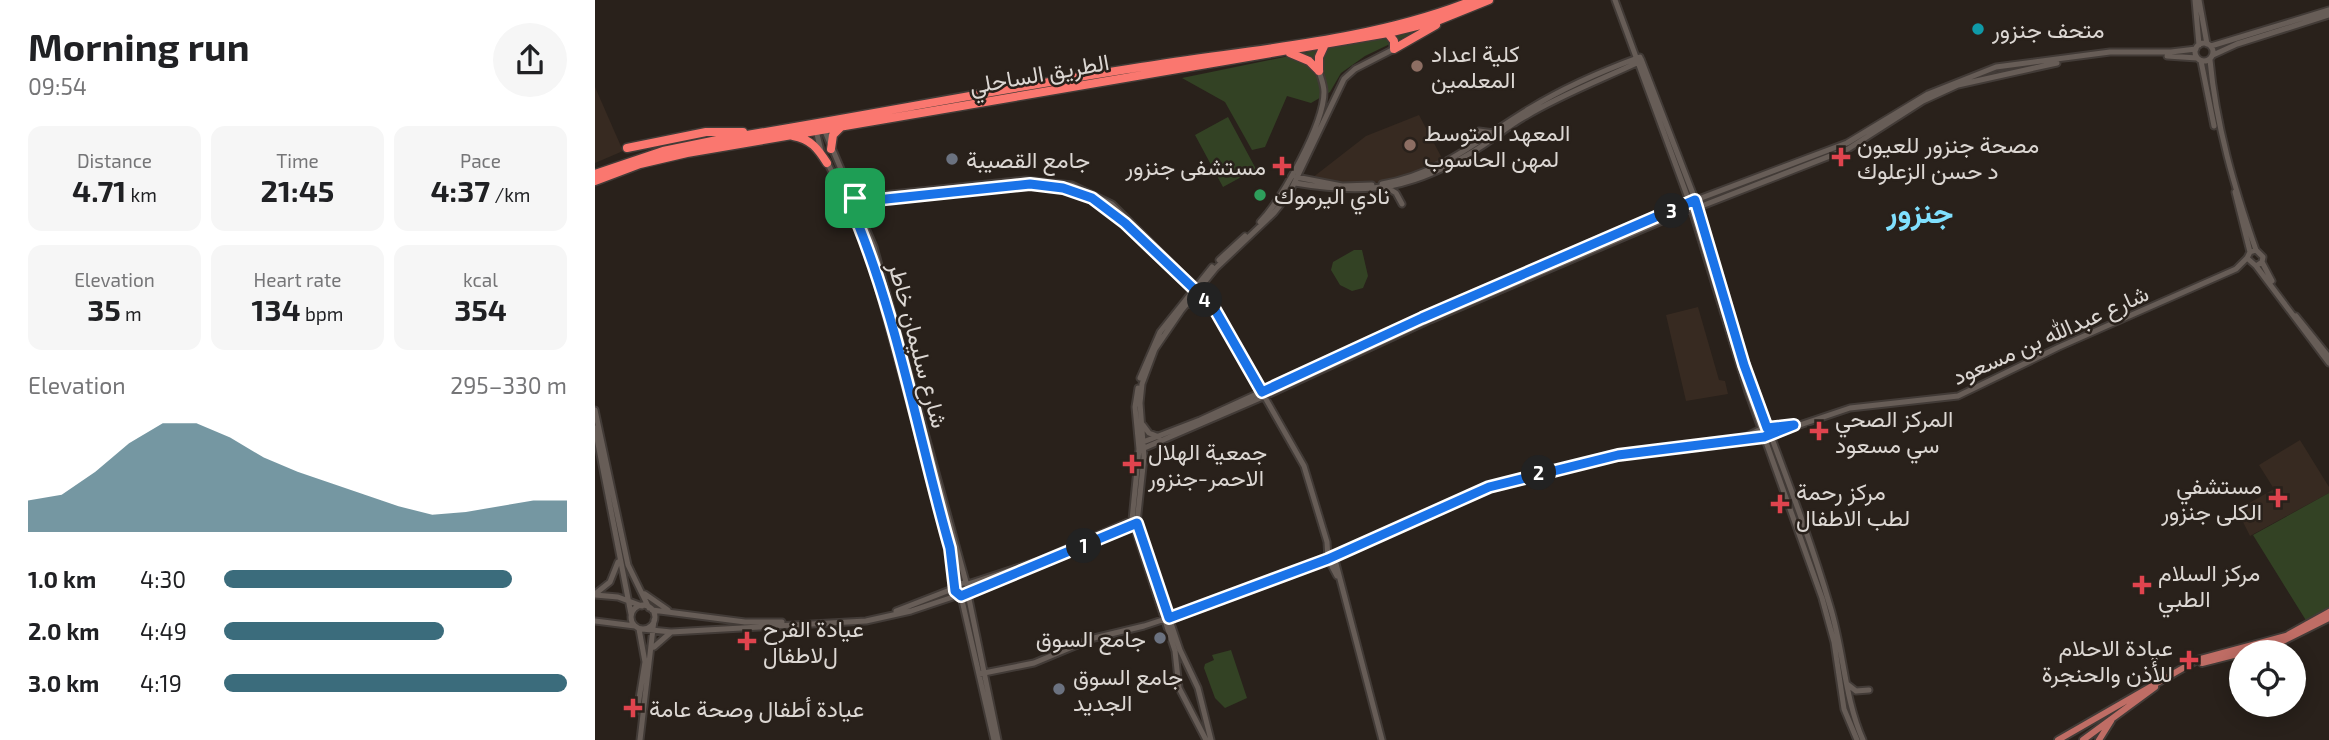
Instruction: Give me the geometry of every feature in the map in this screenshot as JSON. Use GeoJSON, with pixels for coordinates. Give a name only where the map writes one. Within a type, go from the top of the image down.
{"type":"FeatureCollection","features":[{"type":"Feature","properties":{"kind":"highway","name":"الطريق الساحلي"},"geometry":{"type":"LineString","coordinates":[[595,181],[662,158],[820,126],[1080,77],[1386,30],[1474,0]]}},
{"type":"Feature","properties":{"kind":"highway","name":"الطريق الساحلي"},"geometry":{"type":"LineString","coordinates":[[595,174],[663,151],[760,133],[850,124],[1325,44],[1454,15],[1489,0]]}},
{"type":"Feature","properties":{"kind":"highway"},"geometry":{"type":"LineString","coordinates":[[1386,30],[1393,38],[1394,48],[1454,15]]}},
{"type":"Feature","properties":{"kind":"highway"},"geometry":{"type":"LineString","coordinates":[[1319,71],[1319,57],[1325,44],[1339,36]]}},
{"type":"Feature","properties":{"kind":"highway"},"geometry":{"type":"LineString","coordinates":[[1282,52],[1303,57],[1319,71]]}},
{"type":"Feature","properties":{"kind":"highway"},"geometry":{"type":"LineString","coordinates":[[831,149],[835,132],[850,124]]}},
{"type":"Feature","properties":{"kind":"highway"},"geometry":{"type":"LineString","coordinates":[[627,148],[706,132],[760,133]]}},
{"type":"Feature","properties":{"kind":"highway"},"geometry":{"type":"LineString","coordinates":[[783,135],[804,138],[816,146],[827,163]]}},
{"type":"Feature","properties":{"kind":"main road"},"geometry":{"type":"LineString","coordinates":[[2059,740],[2184,666],[2225,651],[2286,636],[2329,612]]}},
{"type":"Feature","properties":{"kind":"main road"},"geometry":{"type":"LineString","coordinates":[[2083,740],[2092,737],[2117,714],[2173,676],[2195,665],[2277,645],[2329,618]]}},
{"type":"Feature","properties":{"kind":"main road"},"geometry":{"type":"LineString","coordinates":[[2099,740],[2117,714]]}},
{"type":"Feature","properties":{"kind":"main road"},"geometry":{"type":"LineString","coordinates":[[2077,730],[2092,737]]}},
{"type":"Feature","properties":{"kind":"street"},"geometry":{"type":"LineString","coordinates":[[1617,0],[1693,205],[1822,598],[1834,642],[1844,709],[1857,740]]}},
{"type":"Feature","properties":{"kind":"street"},"geometry":{"type":"LineString","coordinates":[[2197,0],[2209,45],[2211,88],[2221,140],[2254,265],[2329,363]]}},
{"type":"Feature","properties":{"kind":"street"},"geometry":{"type":"LineString","coordinates":[[2197,0],[2199,59],[2214,125],[2251,253]]}},
{"type":"Feature","properties":{"kind":"street"},"geometry":{"type":"LineString","coordinates":[[1142,446],[1264,394],[1422,318],[1847,144],[1927,94],[1996,67],[2110,52],[2171,52],[2209,45],[2329,10]]}},
{"type":"Feature","properties":{"kind":"street"},"geometry":{"type":"LineString","coordinates":[[1693,205],[1848,149],[1923,101],[1970,82],[2043,65],[2107,56],[2211,58],[2237,44],[2329,15]]}},
{"type":"Feature","properties":{"kind":"street"},"geometry":{"type":"LineString","coordinates":[[1209,740],[1184,700],[1166,619],[1135,522],[1142,446],[1140,404],[1144,375],[1155,349],[1206,274],[1273,209],[1303,166],[1344,79],[1355,69],[1394,48]]}},
{"type":"Feature","properties":{"kind":"street"},"geometry":{"type":"LineString","coordinates":[[1294,179],[1342,186],[1399,181],[1460,154],[1564,90],[1639,60]]}},
{"type":"Feature","properties":{"kind":"street"},"geometry":{"type":"LineString","coordinates":[[1289,194],[1309,182],[1336,190],[1405,183],[1447,166],[1549,103],[1639,60]]}},
{"type":"Feature","properties":{"kind":"street"},"geometry":{"type":"LineString","coordinates":[[1142,446],[1135,407],[1142,369],[1160,332],[1196,289],[1274,213],[1289,194],[1323,100],[1324,85],[1319,71]]}},
{"type":"Feature","properties":{"kind":"street","name":"شارع سليمان خاطر"},"geometry":{"type":"LineString","coordinates":[[820,126],[865,220],[968,587],[981,674]]}},
{"type":"Feature","properties":{"kind":"street","name":"شارع سليمان خاطر"},"geometry":{"type":"LineString","coordinates":[[820,126],[818,145],[864,234],[882,294],[950,548],[956,587],[981,674],[996,740]]}},
{"type":"Feature","properties":{"kind":"street"},"geometry":{"type":"LineString","coordinates":[[1479,131],[1494,133]]}},
{"type":"Feature","properties":{"kind":"street"},"geometry":{"type":"LineString","coordinates":[[1303,166],[1309,182]]}},
{"type":"Feature","properties":{"kind":"street"},"geometry":{"type":"LineString","coordinates":[[849,202],[1026,180],[1072,185],[1112,204],[1182,273],[1212,306],[1309,477],[1367,674],[1382,740]]}},
{"type":"Feature","properties":{"kind":"street"},"geometry":{"type":"LineString","coordinates":[[856,200],[1021,184],[1063,188],[1103,205],[1196,289]]}},
{"type":"Feature","properties":{"kind":"street"},"geometry":{"type":"LineString","coordinates":[[1382,187],[1393,190],[1402,204]]}},
{"type":"Feature","properties":{"kind":"street"},"geometry":{"type":"LineString","coordinates":[[865,220],[867,209],[876,200]]}},
{"type":"Feature","properties":{"kind":"street"},"geometry":{"type":"LineString","coordinates":[[2251,253],[2262,253],[2262,262],[2288,304],[2329,357]]}},
{"type":"Feature","properties":{"kind":"street","name":"شارع عبدالله بن مسعود"},"geometry":{"type":"LineString","coordinates":[[1330,555],[1459,499],[1520,477],[1624,454],[1678,450],[1740,439],[1850,408],[1958,396],[2093,331],[2237,269],[2251,253]]}},
{"type":"Feature","properties":{"kind":"street"},"geometry":{"type":"LineString","coordinates":[[2237,269],[2262,262]]}},
{"type":"Feature","properties":{"kind":"street"},"geometry":{"type":"LineString","coordinates":[[1182,273],[1196,277],[1206,274]]}},
{"type":"Feature","properties":{"kind":"street"},"geometry":{"type":"LineString","coordinates":[[1186,304],[1212,306]]}},
{"type":"Feature","properties":{"kind":"street"},"geometry":{"type":"LineString","coordinates":[[1142,446],[1264,394]]}},
{"type":"Feature","properties":{"kind":"street"},"geometry":{"type":"LineString","coordinates":[[595,410],[622,544],[628,565],[654,620],[653,650],[641,707],[638,740]]}},
{"type":"Feature","properties":{"kind":"street"},"geometry":{"type":"LineString","coordinates":[[1143,424],[1149,433],[1159,437]]}},
{"type":"Feature","properties":{"kind":"street"},"geometry":{"type":"LineString","coordinates":[[595,428],[627,600],[639,628],[645,662],[638,740]]}},
{"type":"Feature","properties":{"kind":"street"},"geometry":{"type":"LineString","coordinates":[[1766,432],[1831,607],[1849,705],[1863,740]]}},
{"type":"Feature","properties":{"kind":"street"},"geometry":{"type":"LineString","coordinates":[[595,595],[627,600],[651,609],[745,622],[847,619],[900,610],[956,587],[968,587],[1041,560],[1135,522]]}},
{"type":"Feature","properties":{"kind":"street"},"geometry":{"type":"LineString","coordinates":[[981,674],[1034,663],[1094,638],[1166,619],[1330,555]]}},
{"type":"Feature","properties":{"kind":"street"},"geometry":{"type":"LineString","coordinates":[[595,595],[610,582],[619,559]]}},
{"type":"Feature","properties":{"kind":"street"},"geometry":{"type":"LineString","coordinates":[[595,621],[654,632],[671,632],[866,621],[960,596],[968,587]]}},
{"type":"Feature","properties":{"kind":"street"},"geometry":{"type":"LineString","coordinates":[[642,592],[669,610]]}},
{"type":"Feature","properties":{"kind":"street"},"geometry":{"type":"LineString","coordinates":[[631,614],[642,606]]}},
{"type":"Feature","properties":{"kind":"street"},"geometry":{"type":"LineString","coordinates":[[1166,619],[1200,694],[1209,740]]}},
{"type":"Feature","properties":{"kind":"street"},"geometry":{"type":"LineString","coordinates":[[639,628],[649,627],[654,620]]}},
{"type":"Feature","properties":{"kind":"street"},"geometry":{"type":"LineString","coordinates":[[653,650],[671,632]]}},
{"type":"Feature","properties":{"kind":"street"},"geometry":{"type":"LineString","coordinates":[[1177,672],[1182,667],[1189,668]]}},
{"type":"Feature","properties":{"kind":"street"},"geometry":{"type":"LineString","coordinates":[[1845,682],[1856,691],[1869,690]]}},
{"type":"Feature","properties":{"kind":"shaded area"},"geometry":{"type":"Polygon","coordinates":[[[595,87],[623,151],[595,163],[595,87]]]}},
{"type":"Feature","properties":{"kind":"shaded area"},"geometry":{"type":"Polygon","coordinates":[[[1419,115],[1444,162],[1389,182],[1339,185],[1312,178],[1366,136],[1419,115]]]}},
{"type":"Feature","properties":{"kind":"shaded area"},"geometry":{"type":"Polygon","coordinates":[[[1698,307],[1719,380],[1725,381],[1728,394],[1686,401],[1666,315],[1698,307]]]}},
{"type":"Feature","properties":{"kind":"shaded area"},"geometry":{"type":"Polygon","coordinates":[[[2300,440],[2329,487],[2329,493],[2250,536],[2237,510],[2274,489],[2259,465],[2300,440]]]}},
{"type":"Feature","properties":{"kind":"green space"},"geometry":{"type":"Polygon","coordinates":[[[1421,29],[1365,56],[1341,73],[1330,92],[1311,103],[1287,96],[1265,147],[1252,150],[1225,102],[1182,78],[1421,29]]]}},
{"type":"Feature","properties":{"kind":"green space"},"geometry":{"type":"Polygon","coordinates":[[[1228,117],[1256,169],[1223,187],[1195,135],[1228,117]]]}},
{"type":"Feature","properties":{"kind":"green space"},"geometry":{"type":"Polygon","coordinates":[[[1354,250],[1362,250],[1368,276],[1363,288],[1352,291],[1340,285],[1331,270],[1333,262],[1354,250]]]}},
{"type":"Feature","properties":{"kind":"green space"},"geometry":{"type":"Polygon","coordinates":[[[2329,493],[2329,609],[2307,622],[2253,535],[2329,493]]]}},
{"type":"Feature","properties":{"kind":"green space"},"geometry":{"type":"Polygon","coordinates":[[[1231,650],[1247,698],[1225,708],[1215,698],[1204,668],[1205,664],[1214,660],[1212,655],[1231,650]]]}},
{"type":"Feature","properties":{"kind":"place","name":"متحف جنزور"},"geometry":{"type":"Point","coordinates":[1978,29]}},
{"type":"Feature","properties":{"kind":"place","name":"كلية اعداد المعلمين"},"geometry":{"type":"Point","coordinates":[1417,66]}},
{"type":"Feature","properties":{"kind":"place","name":"المعهد المتوسط لمهن الحاسوب"},"geometry":{"type":"Point","coordinates":[1410,145]}},
{"type":"Feature","properties":{"kind":"place","name":"مصحة جنزور للعيون د حسن الزعلوك"},"geometry":{"type":"Point","coordinates":[1841,157]}},
{"type":"Feature","properties":{"kind":"place","name":"جامع القصيبة"},"geometry":{"type":"Point","coordinates":[952,159]}},
{"type":"Feature","properties":{"kind":"place","name":"مستشفى جنزور"},"geometry":{"type":"Point","coordinates":[1282,166]}},
{"type":"Feature","properties":{"kind":"place","name":"نادي اليرموك"},"geometry":{"type":"Point","coordinates":[1260,195]}},
{"type":"Feature","properties":{"kind":"place","name":"المركز الصحي سي مسعود"},"geometry":{"type":"Point","coordinates":[1819,431]}},
{"type":"Feature","properties":{"kind":"place","name":"جمعية الهلال الاحمر-جنزور"},"geometry":{"type":"Point","coordinates":[1132,464]}},
{"type":"Feature","properties":{"kind":"place","name":"مستشفي الكلى جنزور"},"geometry":{"type":"Point","coordinates":[2278,498]}},
{"type":"Feature","properties":{"kind":"place","name":"مركز رحمة لطب الاطفال"},"geometry":{"type":"Point","coordinates":[1780,504]}},
{"type":"Feature","properties":{"kind":"place","name":"مركز السلام الطبي"},"geometry":{"type":"Point","coordinates":[2142,585]}},
{"type":"Feature","properties":{"kind":"place","name":"جامع السوق"},"geometry":{"type":"Point","coordinates":[1160,638]}},
{"type":"Feature","properties":{"kind":"place","name":"عيادة الفرح لﻻطفال"},"geometry":{"type":"Point","coordinates":[747,641]}},
{"type":"Feature","properties":{"kind":"place","name":"عيادة الاحلام للأذن والحنجرة"},"geometry":{"type":"Point","coordinates":[2189,660]}},
{"type":"Feature","properties":{"kind":"place","name":"جامع السوق الجديد"},"geometry":{"type":"Point","coordinates":[1059,689]}},
{"type":"Feature","properties":{"kind":"place","name":"عيادة أطفال وصحة عامة"},"geometry":{"type":"Point","coordinates":[633,708]}},
{"type":"Feature","properties":{"kind":"district","name":"جنزور"},"geometry":{"type":"Point","coordinates":[1920,211]}},
{"type":"Feature","properties":{"kind":"route"},"geometry":{"type":"LineString","coordinates":[[1030,184],[1073,190],[1092,198],[1125,223],[1214,308],[1262,392],[1422,318],[1694,199],[1699,204],[1699,214],[1729,316],[1767,428],[1794,425],[1764,437],[1678,450],[1624,454],[1520,477],[1423,514],[1328,559],[1169,618],[1137,523],[1043,564],[998,578],[961,596],[955,591],[950,548],[882,294],[864,234],[848,200],[855,198],[857,202],[1030,184]]}}]}
